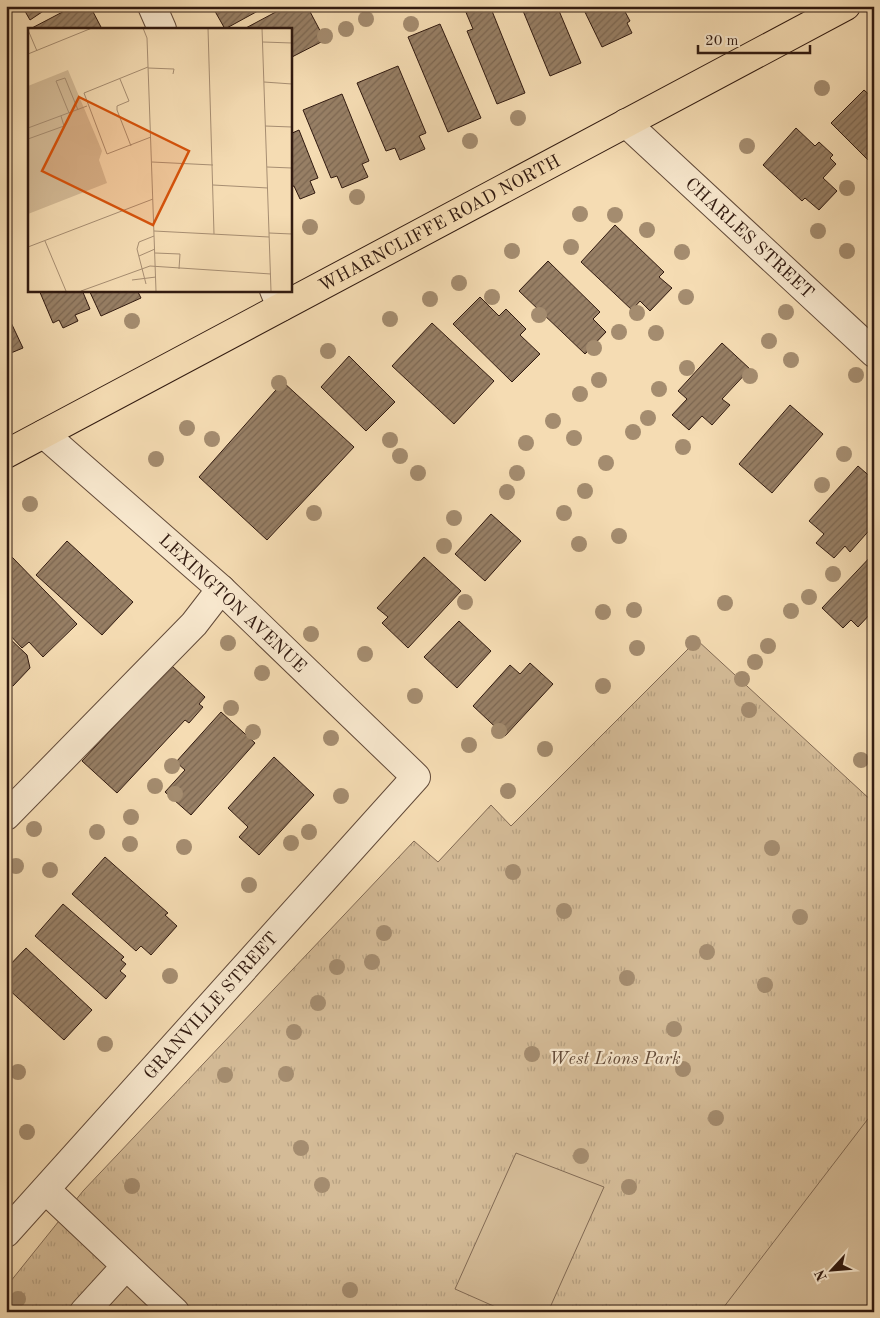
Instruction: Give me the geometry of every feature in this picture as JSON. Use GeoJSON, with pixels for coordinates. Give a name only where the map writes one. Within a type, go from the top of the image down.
{"type":"FeatureCollection","features":[{"type":"Feature","properties":{"kind":"main road","name":"WHARNCLIFFE ROAD NORTH"},"geometry":{"type":"LineString","coordinates":[[6,454],[44,434],[277,299],[626,123],[846,6]]}},
{"type":"Feature","properties":{"kind":"street"},"geometry":{"type":"LineString","coordinates":[[152,6],[162,28]]}},
{"type":"Feature","properties":{"kind":"street","name":"CHARLES STREET"},"geometry":{"type":"LineString","coordinates":[[626,123],[874,353]]}},
{"type":"Feature","properties":{"kind":"street","name":"LEXINGTON AVENUE"},"geometry":{"type":"LineString","coordinates":[[44,434],[221,589],[416,777]]}},
{"type":"Feature","properties":{"kind":"street"},"geometry":{"type":"LineString","coordinates":[[6,816],[194,624],[221,589]]}},
{"type":"Feature","properties":{"kind":"street","name":"GRANVILLE STREET"},"geometry":{"type":"LineString","coordinates":[[6,1234],[416,777]]}},
{"type":"Feature","properties":{"kind":"street"},"geometry":{"type":"LineString","coordinates":[[46,1190],[175,1312]]}},
{"type":"Feature","properties":{"kind":"street"},"geometry":{"type":"LineString","coordinates":[[84,1312],[126,1266]]}},
{"type":"Feature","properties":{"kind":"green space","name":"West Lions Park"},"geometry":{"type":"Polygon","coordinates":[[[697,640],[874,803],[874,1312],[6,1312],[6,1287],[83,1191],[414,841],[438,862],[491,805],[511,826],[697,640]]]}},
{"type":"Feature","properties":{"kind":"green space"},"geometry":{"type":"Polygon","coordinates":[[[874,1111],[874,1312],[720,1312],[874,1111]]]}},
{"type":"Feature","properties":{"kind":"green space"},"geometry":{"type":"Polygon","coordinates":[[[516,1153],[604,1187],[548,1312],[507,1312],[455,1289],[516,1153]]]}},
{"type":"Feature","properties":{"kind":"building"},"geometry":{"type":"Polygon","coordinates":[[[22,6],[51,6],[30,20],[22,6]]]}},
{"type":"Feature","properties":{"kind":"building"},"geometry":{"type":"Polygon","coordinates":[[[74,6],[90,6],[101,28],[32,28],[74,6]]]}},
{"type":"Feature","properties":{"kind":"building"},"geometry":{"type":"Polygon","coordinates":[[[212,6],[267,6],[227,28],[224,28],[212,6]]]}},
{"type":"Feature","properties":{"kind":"building"},"geometry":{"type":"Polygon","coordinates":[[[287,6],[307,6],[325,40],[291,57],[291,28],[246,28],[287,6]]]}},
{"type":"Feature","properties":{"kind":"building"},"geometry":{"type":"Polygon","coordinates":[[[472,6],[490,6],[525,93],[497,104],[467,31],[473,29],[465,10],[472,6]]]}},
{"type":"Feature","properties":{"kind":"building"},"geometry":{"type":"Polygon","coordinates":[[[521,6],[557,6],[581,63],[550,76],[521,6]]]}},
{"type":"Feature","properties":{"kind":"building"},"geometry":{"type":"Polygon","coordinates":[[[582,6],[622,6],[630,21],[627,23],[632,33],[602,47],[582,6]]]}},
{"type":"Feature","properties":{"kind":"building"},"geometry":{"type":"Polygon","coordinates":[[[440,24],[481,118],[448,132],[408,37],[440,24]]]}},
{"type":"Feature","properties":{"kind":"building"},"geometry":{"type":"Polygon","coordinates":[[[398,66],[426,133],[419,136],[425,149],[400,160],[395,148],[386,151],[357,83],[398,66]]]}},
{"type":"Feature","properties":{"kind":"building"},"geometry":{"type":"Polygon","coordinates":[[[864,90],[874,99],[874,166],[831,123],[864,90]]]}},
{"type":"Feature","properties":{"kind":"building"},"geometry":{"type":"Polygon","coordinates":[[[342,94],[369,161],[362,164],[368,177],[342,188],[337,176],[331,178],[303,110],[342,94]]]}},
{"type":"Feature","properties":{"kind":"building"},"geometry":{"type":"Polygon","coordinates":[[[796,128],[815,146],[819,142],[833,155],[830,158],[836,164],[823,178],[837,191],[819,210],[805,198],[802,201],[763,165],[796,128]]]}},
{"type":"Feature","properties":{"kind":"building"},"geometry":{"type":"Polygon","coordinates":[[[299,130],[318,178],[310,181],[315,193],[300,199],[294,186],[291,187],[291,134],[299,130]]]}},
{"type":"Feature","properties":{"kind":"building"},"geometry":{"type":"Polygon","coordinates":[[[615,225],[664,272],[659,277],[672,288],[650,311],[640,301],[632,310],[581,262],[615,225]]]}},
{"type":"Feature","properties":{"kind":"building"},"geometry":{"type":"Polygon","coordinates":[[[548,261],[600,312],[593,319],[606,332],[585,354],[519,291],[548,261]]]}},
{"type":"Feature","properties":{"kind":"building"},"geometry":{"type":"Polygon","coordinates":[[[39,291],[82,291],[90,309],[75,315],[78,321],[63,328],[59,320],[53,323],[39,291]]]}},
{"type":"Feature","properties":{"kind":"building"},"geometry":{"type":"Polygon","coordinates":[[[89,291],[138,291],[141,298],[101,316],[89,291]]]}},
{"type":"Feature","properties":{"kind":"building"},"geometry":{"type":"Polygon","coordinates":[[[480,297],[499,316],[506,309],[526,329],[520,335],[540,354],[512,382],[453,324],[480,297]]]}},
{"type":"Feature","properties":{"kind":"building"},"geometry":{"type":"Polygon","coordinates":[[[6,312],[23,348],[6,355],[6,312]]]}},
{"type":"Feature","properties":{"kind":"building"},"geometry":{"type":"Polygon","coordinates":[[[432,323],[494,381],[454,424],[392,366],[432,323]]]}},
{"type":"Feature","properties":{"kind":"building"},"geometry":{"type":"Polygon","coordinates":[[[722,343],[750,369],[722,399],[730,405],[712,425],[702,416],[689,430],[672,415],[687,399],[678,391],[722,343]]]}},
{"type":"Feature","properties":{"kind":"building"},"geometry":{"type":"Polygon","coordinates":[[[349,356],[395,402],[366,431],[321,387],[349,356]]]}},
{"type":"Feature","properties":{"kind":"building"},"geometry":{"type":"Polygon","coordinates":[[[283,382],[354,447],[267,540],[199,477],[283,382]]]}},
{"type":"Feature","properties":{"kind":"building"},"geometry":{"type":"Polygon","coordinates":[[[790,405],[823,434],[772,493],[739,464],[790,405]]]}},
{"type":"Feature","properties":{"kind":"building"},"geometry":{"type":"Polygon","coordinates":[[[858,466],[874,480],[874,525],[850,552],[845,546],[834,558],[816,543],[824,534],[809,521],[858,466]]]}},
{"type":"Feature","properties":{"kind":"building"},"geometry":{"type":"Polygon","coordinates":[[[491,514],[521,541],[485,581],[455,554],[491,514]]]}},
{"type":"Feature","properties":{"kind":"building"},"geometry":{"type":"Polygon","coordinates":[[[67,541],[133,602],[102,635],[36,575],[67,541]]]}},
{"type":"Feature","properties":{"kind":"building"},"geometry":{"type":"Polygon","coordinates":[[[874,553],[874,610],[858,627],[851,620],[843,628],[822,608],[874,553]]]}},
{"type":"Feature","properties":{"kind":"building"},"geometry":{"type":"Polygon","coordinates":[[[12,557],[77,624],[43,657],[29,642],[22,648],[6,631],[6,562],[12,557]]]}},
{"type":"Feature","properties":{"kind":"building"},"geometry":{"type":"Polygon","coordinates":[[[424,557],[461,591],[408,648],[382,623],[388,617],[377,608],[424,557]]]}},
{"type":"Feature","properties":{"kind":"building"},"geometry":{"type":"Polygon","coordinates":[[[459,621],[491,651],[457,688],[424,657],[459,621]]]}},
{"type":"Feature","properties":{"kind":"building"},"geometry":{"type":"Polygon","coordinates":[[[6,635],[27,655],[30,668],[13,686],[6,686],[6,635]]]}},
{"type":"Feature","properties":{"kind":"building"},"geometry":{"type":"Polygon","coordinates":[[[530,663],[553,684],[505,736],[473,706],[510,665],[520,674],[530,663]]]}},
{"type":"Feature","properties":{"kind":"building"},"geometry":{"type":"Polygon","coordinates":[[[171,665],[205,697],[199,704],[203,707],[189,723],[185,720],[117,793],[82,761],[171,665]]]}},
{"type":"Feature","properties":{"kind":"building"},"geometry":{"type":"Polygon","coordinates":[[[221,712],[255,743],[191,815],[165,792],[185,770],[176,762],[221,712]]]}},
{"type":"Feature","properties":{"kind":"building"},"geometry":{"type":"Polygon","coordinates":[[[274,757],[314,795],[259,855],[239,837],[248,827],[228,808],[274,757]]]}},
{"type":"Feature","properties":{"kind":"building"},"geometry":{"type":"Polygon","coordinates":[[[105,857],[168,913],[165,915],[177,926],[151,955],[141,946],[136,951],[72,894],[105,857]]]}},
{"type":"Feature","properties":{"kind":"building"},"geometry":{"type":"Polygon","coordinates":[[[63,904],[124,957],[121,960],[126,964],[120,971],[126,976],[106,999],[35,936],[63,904]]]}},
{"type":"Feature","properties":{"kind":"building"},"geometry":{"type":"Polygon","coordinates":[[[26,948],[92,1010],[64,1040],[6,987],[6,969],[26,948]]]}}]}
